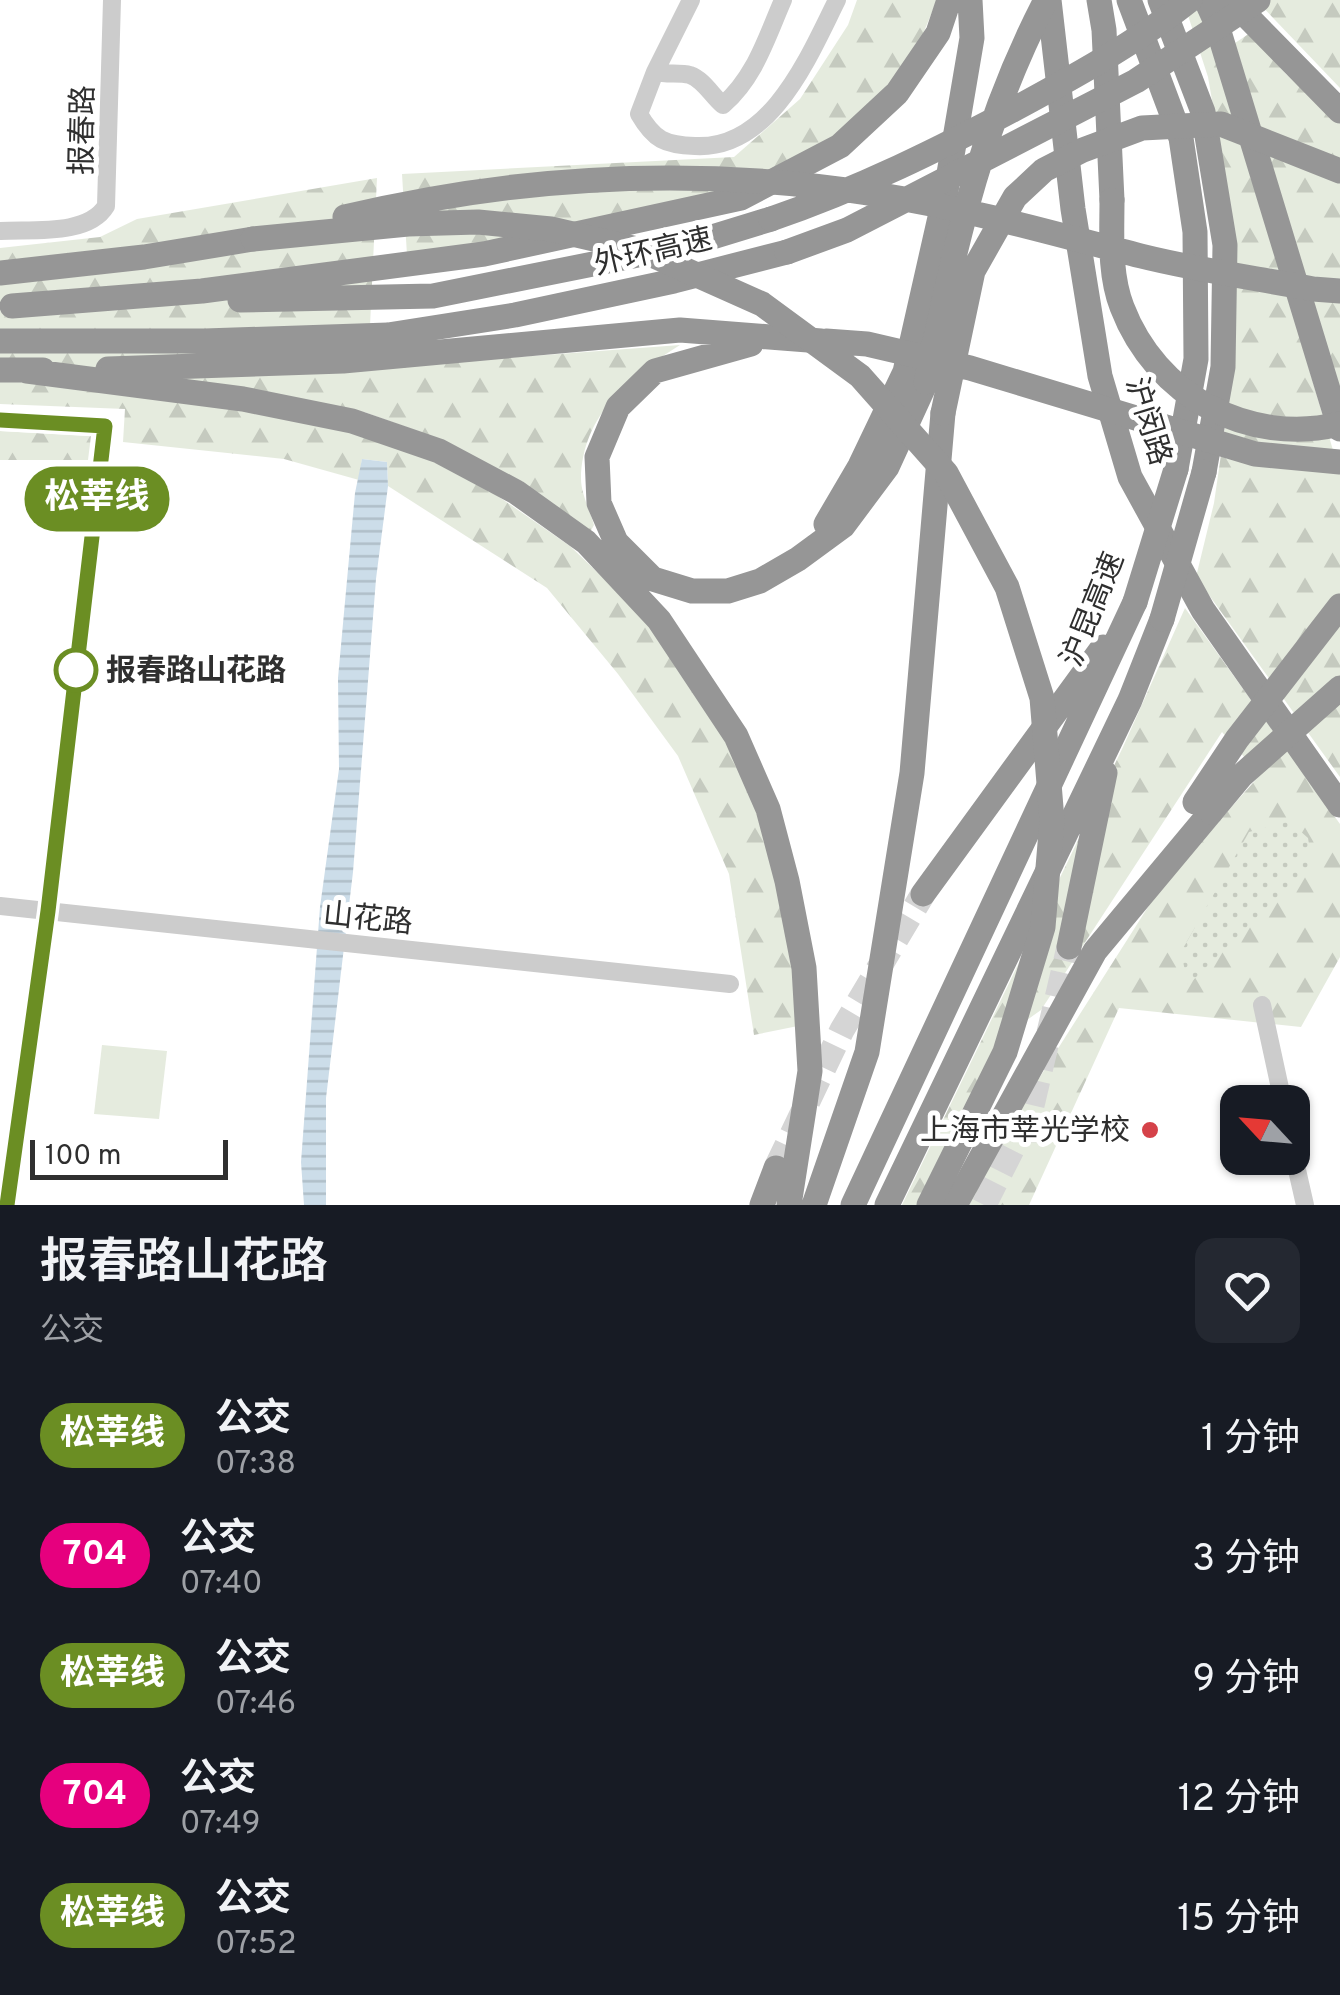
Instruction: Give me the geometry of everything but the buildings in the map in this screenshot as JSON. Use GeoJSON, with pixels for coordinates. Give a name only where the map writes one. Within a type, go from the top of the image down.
{"type":"FeatureCollection","features":[{"type":"Feature","properties":{"kind":"highway"},"geometry":{"type":"LineString","coordinates":[[6,306],[202,291],[484,254],[741,198],[840,146],[898,93],[938,33],[949,0]]}},
{"type":"Feature","properties":{"kind":"highway"},"geometry":{"type":"LineString","coordinates":[[798,559],[835,512],[906,372],[946,190],[972,38],[970,0]]}},
{"type":"Feature","properties":{"kind":"highway"},"geometry":{"type":"LineString","coordinates":[[1099,0],[1112,148],[1112,265],[1122,306],[1148,357],[1180,388],[1225,416],[1258,428],[1340,427],[1206,0]]}},
{"type":"Feature","properties":{"kind":"highway","name":"沪昆高速"},"geometry":{"type":"LineString","coordinates":[[853,1205],[1134,602],[1176,469],[1196,359],[1195,232],[1181,138],[1129,0]]}},
{"type":"Feature","properties":{"kind":"highway"},"geometry":{"type":"LineString","coordinates":[[887,1205],[1113,734],[1162,620],[1204,472],[1223,367],[1225,244],[1203,112],[1160,0]]}},
{"type":"Feature","properties":{"kind":"highway","name":"外环高速"},"geometry":{"type":"LineString","coordinates":[[6,306],[433,296],[683,246],[829,199],[937,151],[1073,77],[1190,0]]}},
{"type":"Feature","properties":{"kind":"highway"},"geometry":{"type":"LineString","coordinates":[[1231,0],[1340,108]]}},
{"type":"Feature","properties":{"kind":"highway","name":"外环高速"},"geometry":{"type":"LineString","coordinates":[[0,341],[205,341],[388,335],[553,307],[786,252],[847,230],[1136,81],[1258,0]]}},
{"type":"Feature","properties":{"kind":"highway"},"geometry":{"type":"LineString","coordinates":[[912,774],[926,382],[974,173],[1015,60],[1047,2]]}},
{"type":"Feature","properties":{"kind":"highway","name":"沪闵路"},"geometry":{"type":"LineString","coordinates":[[1047,2],[1073,209],[1100,376],[1130,478],[1203,610],[1340,805]]}},
{"type":"Feature","properties":{"kind":"highway"},"geometry":{"type":"LineString","coordinates":[[814,1205],[867,1052],[912,774],[943,413],[973,271],[1015,196],[1044,170],[1083,150],[1142,128],[1221,124],[1340,172]]}},
{"type":"Feature","properties":{"kind":"highway"},"geometry":{"type":"LineString","coordinates":[[253,239],[404,203],[505,188],[594,178],[692,178],[881,195],[990,217],[1146,257],[1340,291]]}},
{"type":"Feature","properties":{"kind":"highway"},"geometry":{"type":"LineString","coordinates":[[0,272],[144,257],[253,239],[408,224],[478,222],[551,229],[641,250],[762,304],[860,376],[946,473],[1007,587],[1042,698],[1052,820],[1043,927],[1005,1052],[929,1205]]}},
{"type":"Feature","properties":{"kind":"highway"},"geometry":{"type":"LineString","coordinates":[[0,370],[343,360],[680,330],[867,344],[970,368],[1255,454],[1340,462]]}},
{"type":"Feature","properties":{"kind":"highway"},"geometry":{"type":"LineString","coordinates":[[826,341],[742,344],[655,371],[618,408],[596,457],[599,503],[616,542],[652,579],[692,590],[728,591],[760,582],[798,559],[843,526],[887,467],[926,382]]}},
{"type":"Feature","properties":{"kind":"highway"},"geometry":{"type":"LineString","coordinates":[[28,371],[279,406],[352,421],[439,451],[516,492],[586,542],[659,620],[736,736],[768,809],[786,882],[804,968],[810,1071],[788,1205]]}},
{"type":"Feature","properties":{"kind":"highway"},"geometry":{"type":"LineString","coordinates":[[923,894],[1134,602]]}},
{"type":"Feature","properties":{"kind":"highway"},"geometry":{"type":"LineString","coordinates":[[955,1205],[1095,951],[1203,807],[1236,740],[1340,606]]}},
{"type":"Feature","properties":{"kind":"highway"},"geometry":{"type":"LineString","coordinates":[[1203,807],[1340,688]]}},
{"type":"Feature","properties":{"kind":"highway"},"geometry":{"type":"LineString","coordinates":[[1069,947],[1113,734]]}},
{"type":"Feature","properties":{"kind":"highway"},"geometry":{"type":"LineString","coordinates":[[762,1205],[776,1168]]}},
{"type":"Feature","properties":{"kind":"street","name":"报春路"},"geometry":{"type":"LineString","coordinates":[[0,231],[86,223],[106,206],[112,0]]}},
{"type":"Feature","properties":{"kind":"street"},"geometry":{"type":"LineString","coordinates":[[691,0],[639,114],[652,136],[706,147],[754,128],[780,99],[837,0]]}},
{"type":"Feature","properties":{"kind":"street"},"geometry":{"type":"LineString","coordinates":[[655,72],[672,76],[686,73],[702,81],[723,105],[740,90],[756,65],[783,0]]}},
{"type":"Feature","properties":{"kind":"street"},"geometry":{"type":"LineString","coordinates":[[0,420],[105,426],[48,911],[7,1205]]}},
{"type":"Feature","properties":{"kind":"street","name":"山花路"},"geometry":{"type":"LineString","coordinates":[[0,906],[730,984]]}},
{"type":"Feature","properties":{"kind":"street"},"geometry":{"type":"LineString","coordinates":[[1262,1006],[1279,1085]]}},
{"type":"Feature","properties":{"kind":"street"},"geometry":{"type":"LineString","coordinates":[[1298,1175],[1305,1205]]}},
{"type":"Feature","properties":{"kind":"green space"},"geometry":{"type":"Polygon","coordinates":[[[857,0],[937,0],[913,58],[859,118],[808,156],[714,198],[500,243],[407,255],[402,174],[734,157],[800,99],[848,25],[857,0]]]}},
{"type":"Feature","properties":{"kind":"green space"},"geometry":{"type":"Polygon","coordinates":[[[1183,0],[1197,0],[1217,56],[1340,474],[1340,777],[1196,577],[1214,503],[1228,406],[1222,158],[1208,77],[1183,0]]]}},
{"type":"Feature","properties":{"kind":"green space"},"geometry":{"type":"Polygon","coordinates":[[[1256,0],[1340,0],[1340,88],[1256,0]]]}},
{"type":"Feature","properties":{"kind":"green space"},"geometry":{"type":"Polygon","coordinates":[[[1250,33],[1286,74],[1340,123],[1340,393],[1235,43],[1250,33]]]}},
{"type":"Feature","properties":{"kind":"green space"},"geometry":{"type":"Polygon","coordinates":[[[377,178],[368,368],[680,345],[627,384],[590,435],[581,479],[594,525],[588,536],[431,436],[364,412],[399,445],[479,483],[570,546],[643,616],[734,750],[769,833],[789,921],[798,1026],[754,1035],[729,874],[678,756],[618,674],[547,588],[388,486],[387,462],[362,459],[359,480],[284,459],[123,442],[125,409],[0,404],[0,248],[100,237],[137,219],[377,178]]]}},
{"type":"Feature","properties":{"kind":"green space"},"geometry":{"type":"Polygon","coordinates":[[[0,431],[91,436],[88,460],[0,460],[0,431]]]}},
{"type":"Feature","properties":{"kind":"green space"},"geometry":{"type":"Polygon","coordinates":[[[1185,608],[1340,824],[1340,957],[1301,1027],[1119,1008],[1029,1205],[969,1205],[1024,1102],[1162,885],[1260,775],[1222,732],[1041,1010],[999,1040],[919,1205],[902,1205],[1123,747],[1185,608]]]}},
{"type":"Feature","properties":{"kind":"green space"},"geometry":{"type":"Polygon","coordinates":[[[1289,821],[1308,838],[1312,863],[1188,985],[1181,952],[1249,832],[1289,821]]]}},
{"type":"Feature","properties":{"kind":"green space"},"geometry":{"type":"Polygon","coordinates":[[[102,1045],[167,1051],[159,1119],[94,1114],[102,1045]]]}},
{"type":"Feature","properties":{"kind":"water"},"geometry":{"type":"Polygon","coordinates":[[[362,459],[387,462],[388,486],[376,579],[353,872],[326,1098],[326,1205],[304,1205],[301,1162],[320,907],[339,769],[338,678],[355,493],[362,459]]]}},
{"type":"Feature","properties":{"kind":"tunnel"},"geometry":{"type":"LineString","coordinates":[[776,1168],[842,1030],[923,894]]}},
{"type":"Feature","properties":{"kind":"tunnel"},"geometry":{"type":"LineString","coordinates":[[984,1205],[1030,1114],[1069,947]]}},
{"type":"Feature","properties":{"kind":"bus line","name":"松莘线"},"geometry":{"type":"LineString","coordinates":[[0,420],[105,426],[48,911],[7,1205]]}},
{"type":"Feature","properties":{"kind":"place","name":"报春路山花路"},"geometry":{"type":"Point","coordinates":[76,670]}},
{"type":"Feature","properties":{"kind":"place","name":"上海市莘光学校"},"geometry":{"type":"Point","coordinates":[1150,1130]}}]}
